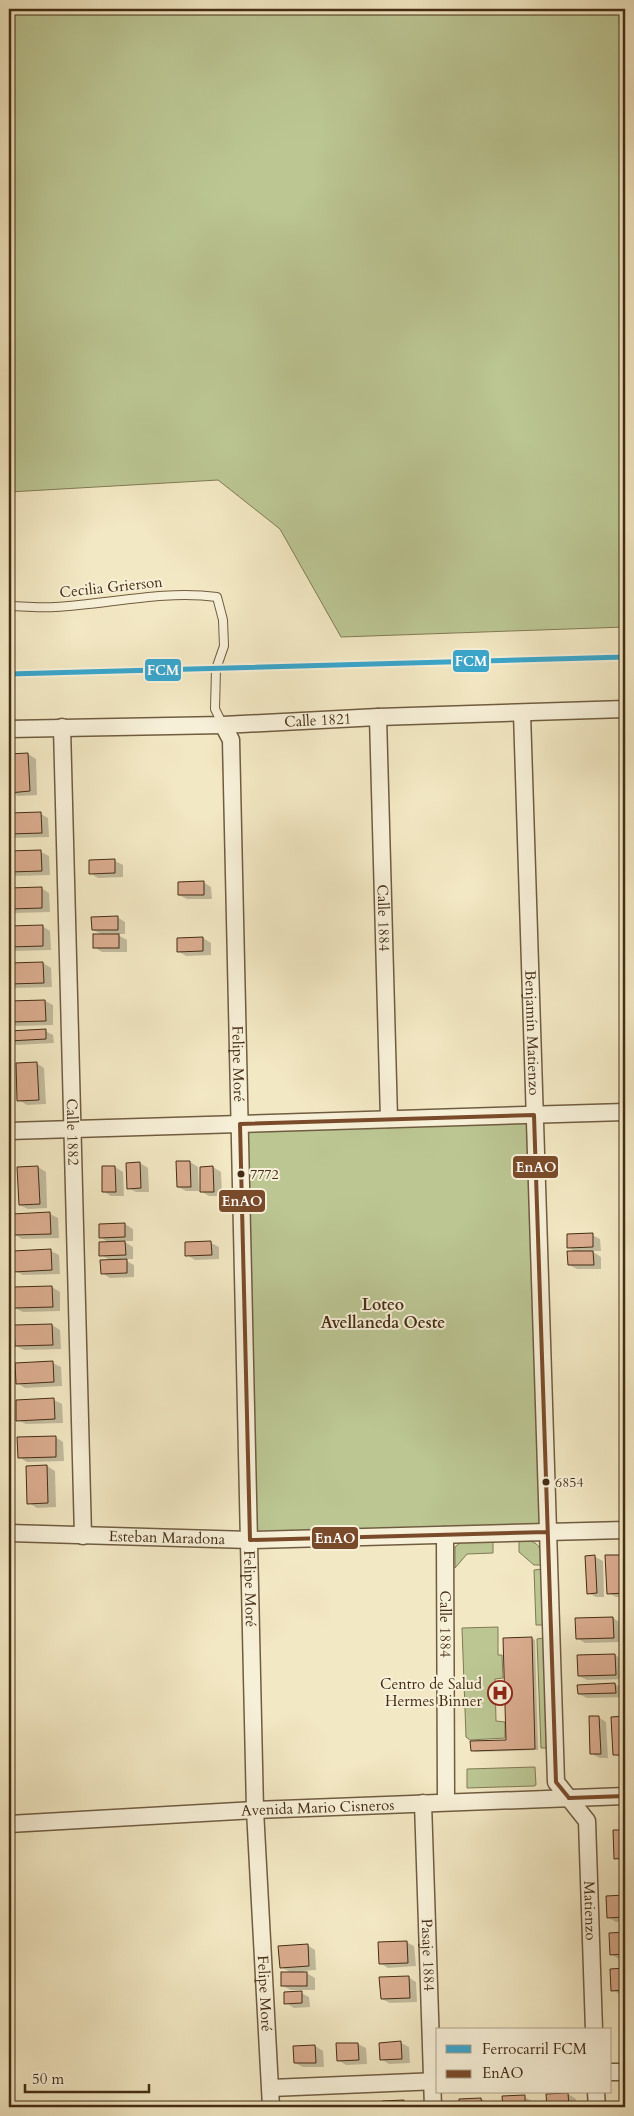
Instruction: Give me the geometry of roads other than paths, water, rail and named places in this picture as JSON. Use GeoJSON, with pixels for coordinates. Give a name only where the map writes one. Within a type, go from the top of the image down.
{"type":"FeatureCollection","features":[{"type":"Feature","properties":{"kind":"street","name":"Calle 1821"},"geometry":{"type":"LineString","coordinates":[[9,729],[223,725],[378,717],[625,709]]}},
{"type":"Feature","properties":{"kind":"street","name":"Benjamín Matienzo"},"geometry":{"type":"LineString","coordinates":[[522,712],[556,1782],[568,1798]]}},
{"type":"Feature","properties":{"kind":"street","name":"Calle 1884"},"geometry":{"type":"LineString","coordinates":[[378,717],[389,1119]]}},
{"type":"Feature","properties":{"kind":"street","name":"Felipe Moré"},"geometry":{"type":"LineString","coordinates":[[223,725],[231,740],[255,1810],[271,2107]]}},
{"type":"Feature","properties":{"kind":"street","name":"Calle 1882"},"geometry":{"type":"LineString","coordinates":[[62,727],[82,1536]]}},
{"type":"Feature","properties":{"kind":"street"},"geometry":{"type":"LineString","coordinates":[[9,1132],[625,1112]]}},
{"type":"Feature","properties":{"kind":"street","name":"Esteban Maradona"},"geometry":{"type":"LineString","coordinates":[[9,1533],[250,1540],[625,1530]]}},
{"type":"Feature","properties":{"kind":"street","name":"Calle 1884"},"geometry":{"type":"LineString","coordinates":[[445,1535],[446,1802]]}},
{"type":"Feature","properties":{"kind":"street","name":"Avenida Mario Cisneros"},"geometry":{"type":"LineString","coordinates":[[9,1824],[424,1802],[625,1796]]}},
{"type":"Feature","properties":{"kind":"street","name":"Matienzo"},"geometry":{"type":"LineString","coordinates":[[568,1798],[587,1821],[594,2028]]}},
{"type":"Feature","properties":{"kind":"street","name":"Pasaje 1884"},"geometry":{"type":"LineString","coordinates":[[424,1802],[435,2081],[433,2107]]}},
{"type":"Feature","properties":{"kind":"street"},"geometry":{"type":"LineString","coordinates":[[612,2072],[625,2072]]}},
{"type":"Feature","properties":{"kind":"street"},"geometry":{"type":"LineString","coordinates":[[271,2088],[435,2081]]}},
{"type":"Feature","properties":{"kind":"street"},"geometry":{"type":"LineString","coordinates":[[596,2094],[597,2107]]}},
{"type":"Feature","properties":{"kind":"lane","name":"Cecilia Grierson"},"geometry":{"type":"LineString","coordinates":[[9,606],[55,607],[143,596],[192,594],[217,597]]}},
{"type":"Feature","properties":{"kind":"lane","name":"Felipe Moré"},"geometry":{"type":"LineString","coordinates":[[217,597],[222,620],[224,646],[216,668],[215,710],[223,725]]}},
{"type":"Feature","properties":{"kind":"rail line","name":"FCM"},"geometry":{"type":"LineString","coordinates":[[9,674],[625,657]]}},
{"type":"Feature","properties":{"kind":"place","name":"7772"},"geometry":{"type":"Point","coordinates":[241,1174]}},
{"type":"Feature","properties":{"kind":"place","name":"6854"},"geometry":{"type":"Point","coordinates":[546,1482]}},
{"type":"Feature","properties":{"kind":"place","name":"Centro de Salud Hermes Binner"},"geometry":{"type":"Point","coordinates":[500,1693]}},
{"type":"Feature","properties":{"kind":"district","name":"Loteo Avellaneda Oeste"},"geometry":{"type":"Point","coordinates":[383,1314]}}]}
